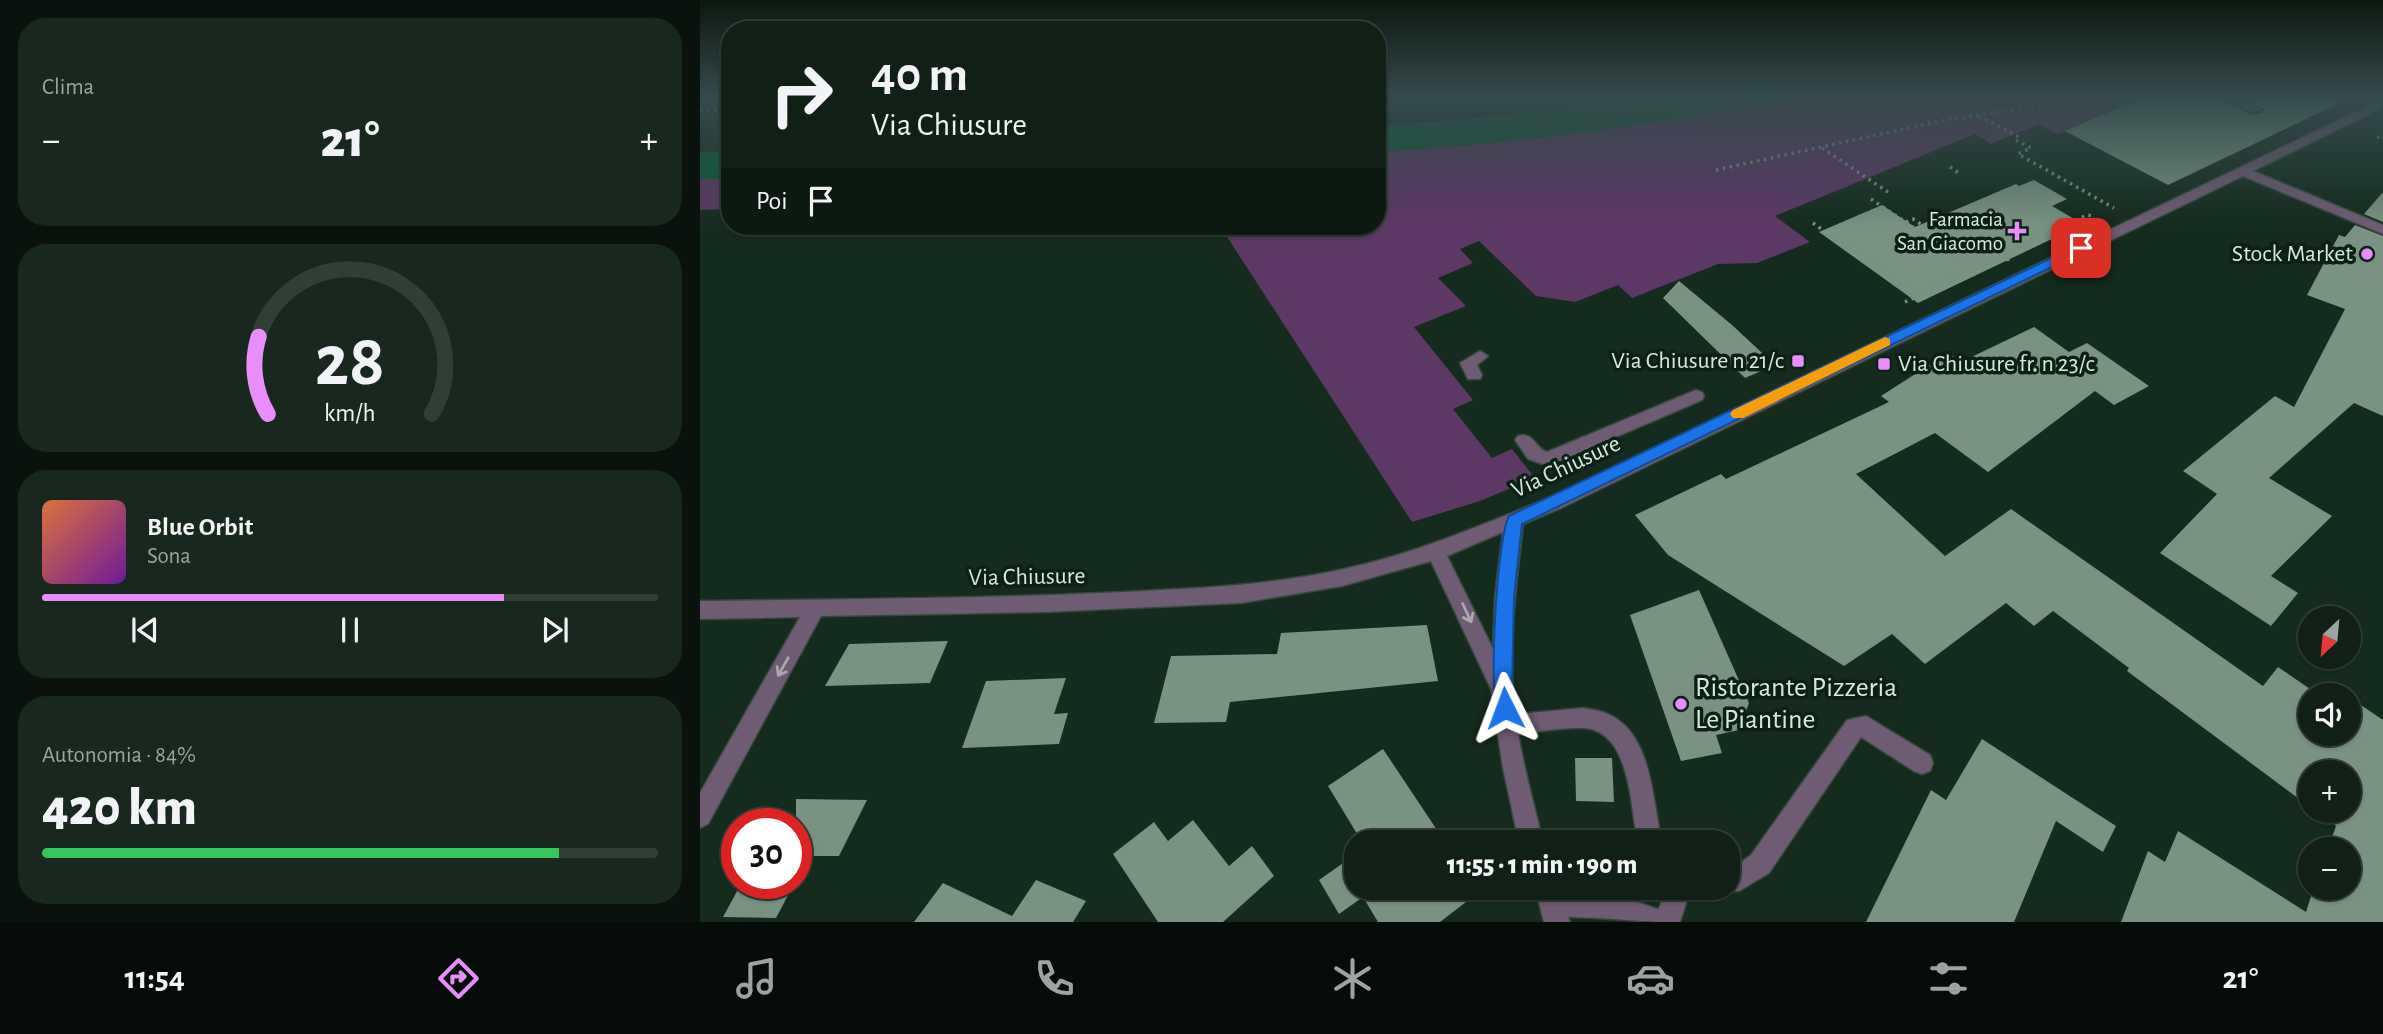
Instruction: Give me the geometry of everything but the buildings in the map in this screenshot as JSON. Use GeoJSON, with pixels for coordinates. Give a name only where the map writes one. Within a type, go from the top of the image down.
{"type":"FeatureCollection","features":[{"type":"Feature","properties":{"kind":"street","name":"Via Chiusure"},"geometry":{"type":"LineString","coordinates":[[700,610],[1058,604],[1241,595],[1342,578],[1436,552],[1514,520],[2304,141]]}},
{"type":"Feature","properties":{"kind":"street"},"geometry":{"type":"LineString","coordinates":[[2242,171],[2383,230]]}},
{"type":"Feature","properties":{"kind":"street"},"geometry":{"type":"LineString","coordinates":[[1474,375],[1468,363],[1480,356]]}},
{"type":"Feature","properties":{"kind":"street"},"geometry":{"type":"LineString","coordinates":[[1524,440],[1534,454],[1543,458],[1553,457],[1696,396]]}},
{"type":"Feature","properties":{"kind":"street"},"geometry":{"type":"LineString","coordinates":[[1514,520],[1505,597],[1503,690],[1516,779],[1528,830]]}},
{"type":"Feature","properties":{"kind":"street"},"geometry":{"type":"LineString","coordinates":[[1436,552],[1503,690]]}},
{"type":"Feature","properties":{"kind":"street"},"geometry":{"type":"LineString","coordinates":[[700,816],[816,607]]}},
{"type":"Feature","properties":{"kind":"street"},"geometry":{"type":"LineString","coordinates":[[1507,725],[1584,718],[1606,722],[1615,727],[1628,745],[1647,830]]}},
{"type":"Feature","properties":{"kind":"street"},"geometry":{"type":"LineString","coordinates":[[1740,878],[1760,864],[1855,727],[1866,726],[1922,763]]}},
{"type":"Feature","properties":{"kind":"street"},"geometry":{"type":"LineString","coordinates":[[1667,922],[1675,900]]}},
{"type":"Feature","properties":{"kind":"street"},"geometry":{"type":"LineString","coordinates":[[1552,905],[1611,905],[1660,922]]}},
{"type":"Feature","properties":{"kind":"path"},"geometry":{"type":"LineString","coordinates":[[1716,170],[1851,141]]}},
{"type":"Feature","properties":{"kind":"path"},"geometry":{"type":"LineString","coordinates":[[2016,141],[2031,149],[2018,154],[2121,212]]}},
{"type":"Feature","properties":{"kind":"path"},"geometry":{"type":"LineString","coordinates":[[1821,147],[1888,192]]}},
{"type":"Feature","properties":{"kind":"path"},"geometry":{"type":"LineString","coordinates":[[1950,167],[1960,174]]}},
{"type":"Feature","properties":{"kind":"path"},"geometry":{"type":"LineString","coordinates":[[1871,199],[1975,269]]}},
{"type":"Feature","properties":{"kind":"path"},"geometry":{"type":"LineString","coordinates":[[1825,232],[1883,207]]}},
{"type":"Feature","properties":{"kind":"path"},"geometry":{"type":"LineString","coordinates":[[1906,222],[1913,219],[1994,272]]}},
{"type":"Feature","properties":{"kind":"path"},"geometry":{"type":"LineString","coordinates":[[2022,247],[2076,220]]}},
{"type":"Feature","properties":{"kind":"path"},"geometry":{"type":"LineString","coordinates":[[1813,223],[1916,297]]}},
{"type":"Feature","properties":{"kind":"path"},"geometry":{"type":"LineString","coordinates":[[1905,302],[1983,265]]}},
{"type":"Feature","properties":{"kind":"shaded area"},"geometry":{"type":"Polygon","coordinates":[[[1386,141],[1501,141],[1386,151],[1386,141]]]}},
{"type":"Feature","properties":{"kind":"shaded area"},"geometry":{"type":"Polygon","coordinates":[[[1958,141],[1775,216],[1810,242],[1757,263],[1718,264],[1632,298],[1618,285],[1575,302],[1536,296],[1479,241],[1460,249],[1473,263],[1438,278],[1466,306],[1414,327],[1473,400],[1453,409],[1492,458],[1512,449],[1535,478],[1480,501],[1412,522],[1226,235],[1386,235],[1386,151],[1484,143],[1958,141]]]}},
{"type":"Feature","properties":{"kind":"shaded area"},"geometry":{"type":"Polygon","coordinates":[[[721,151],[721,179],[700,179],[700,152],[721,151]]]}},
{"type":"Feature","properties":{"kind":"shaded area"},"geometry":{"type":"Polygon","coordinates":[[[700,179],[721,179],[721,209],[700,210],[700,179]]]}},
{"type":"Feature","properties":{"kind":"slow traffic"},"geometry":{"type":"LineString","coordinates":[[1738,414],[1885,342]]}},
{"type":"Feature","properties":{"kind":"place","name":"Farmacia San Giacomo"},"geometry":{"type":"Point","coordinates":[2017,231]}},
{"type":"Feature","properties":{"kind":"place","name":"Stock Market"},"geometry":{"type":"Point","coordinates":[2367,254]}},
{"type":"Feature","properties":{"kind":"place","name":"Via Chiusure n 21/c"},"geometry":{"type":"Point","coordinates":[1798,361]}},
{"type":"Feature","properties":{"kind":"place","name":"Via Chiusure fr. n 23/c"},"geometry":{"type":"Point","coordinates":[1884,364]}},
{"type":"Feature","properties":{"kind":"place","name":"Ristorante Pizzeria Le Piantine"},"geometry":{"type":"Point","coordinates":[1681,704]}},
{"type":"Feature","properties":{"kind":"route"},"geometry":{"type":"LineString","coordinates":[[1505,708],[1505,597],[1514,520],[1555,503],[2081,248]]}}]}
